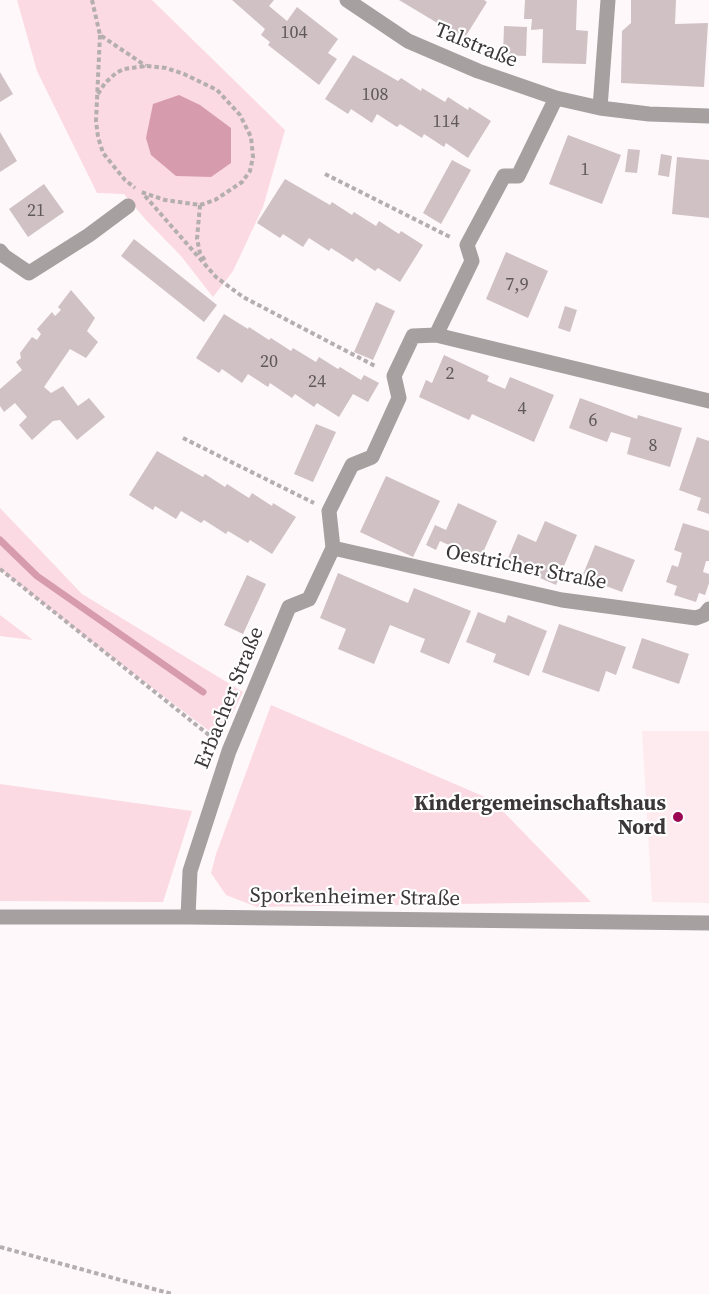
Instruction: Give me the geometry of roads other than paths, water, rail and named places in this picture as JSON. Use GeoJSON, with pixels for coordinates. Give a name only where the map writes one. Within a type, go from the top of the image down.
{"type":"FeatureCollection","features":[{"type":"Feature","properties":{"kind":"street","name":"Talstraße"},"geometry":{"type":"LineString","coordinates":[[347,0],[408,41],[478,71],[556,98],[600,108],[649,114],[709,116]]}},
{"type":"Feature","properties":{"kind":"street"},"geometry":{"type":"LineString","coordinates":[[600,108],[608,0]]}},
{"type":"Feature","properties":{"kind":"street"},"geometry":{"type":"LineString","coordinates":[[436,335],[472,261],[467,245],[504,176],[518,176],[556,98]]}},
{"type":"Feature","properties":{"kind":"street"},"geometry":{"type":"LineString","coordinates":[[0,251],[29,273],[89,235],[128,206]]}},
{"type":"Feature","properties":{"kind":"street"},"geometry":{"type":"LineString","coordinates":[[333,548],[329,511],[352,465],[372,457],[399,398],[394,376],[413,336],[436,335],[709,401]]}},
{"type":"Feature","properties":{"kind":"street","name":"Oestricher Straße"},"geometry":{"type":"LineString","coordinates":[[333,548],[562,600],[696,618],[704,615],[709,609]]}},
{"type":"Feature","properties":{"kind":"street","name":"Erbacher Straße"},"geometry":{"type":"LineString","coordinates":[[188,917],[190,871],[229,751],[289,607],[309,599],[333,548]]}},
{"type":"Feature","properties":{"kind":"street","name":"Sporkenheimer Straße"},"geometry":{"type":"LineString","coordinates":[[0,917],[709,923]]}},
{"type":"Feature","properties":{"kind":"waterway"},"geometry":{"type":"LineString","coordinates":[[0,540],[37,576],[203,692]]}},
{"type":"Feature","properties":{"kind":"place","name":"Kindergemeinschaftshaus Nord"},"geometry":{"type":"Point","coordinates":[678,817]}}]}
